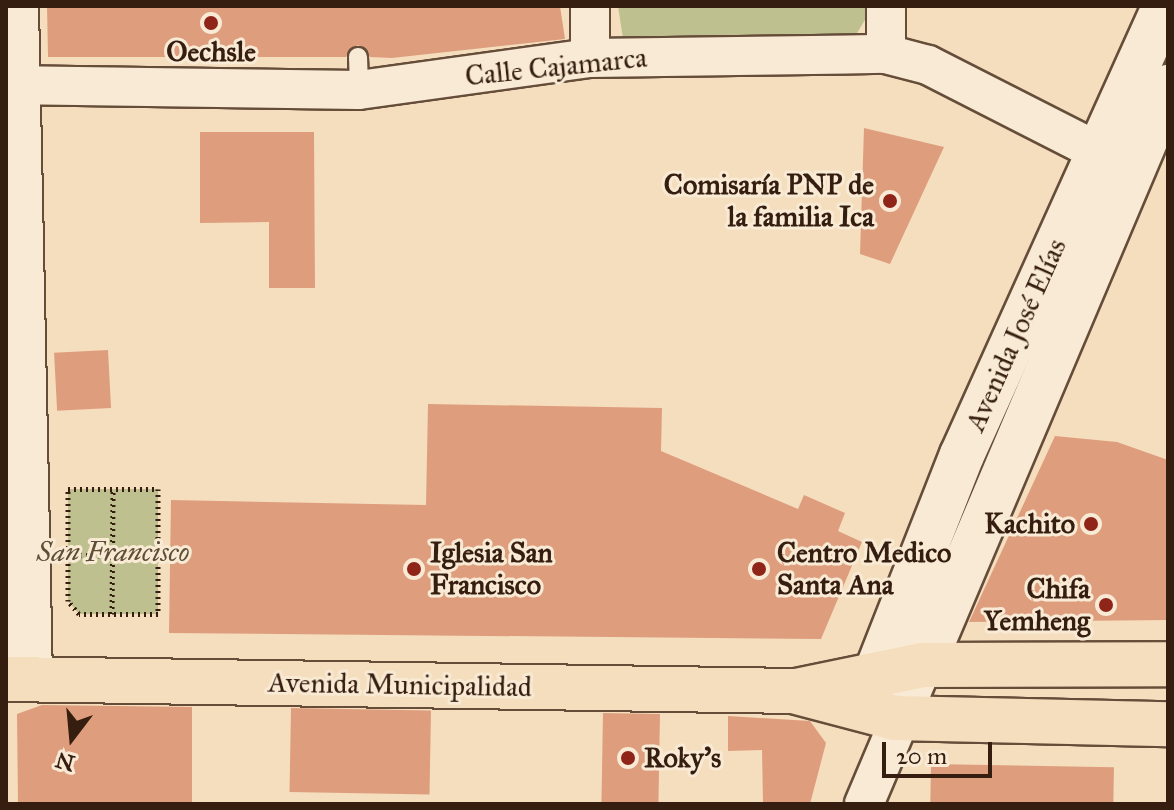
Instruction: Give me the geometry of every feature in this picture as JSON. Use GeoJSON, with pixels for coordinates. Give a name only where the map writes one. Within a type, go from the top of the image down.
{"type":"FeatureCollection","features":[{"type":"Feature","properties":{"kind":"main road","name":"Avenida Municipalidad"},"geometry":{"type":"LineString","coordinates":[[793,691],[878,668],[1168,664]]}},
{"type":"Feature","properties":{"kind":"main road","name":"Avenida Municipalidad"},"geometry":{"type":"LineString","coordinates":[[18,679],[793,691],[895,718],[1168,724]]}},
{"type":"Feature","properties":{"kind":"street"},"geometry":{"type":"LineString","coordinates":[[16,6],[12,85],[18,679]]}},
{"type":"Feature","properties":{"kind":"street"},"geometry":{"type":"LineString","coordinates":[[590,6],[590,58]]}},
{"type":"Feature","properties":{"kind":"street"},"geometry":{"type":"LineString","coordinates":[[886,6],[886,54]]}},
{"type":"Feature","properties":{"kind":"street","name":"Avenida José Elías"},"geometry":{"type":"LineString","coordinates":[[864,804],[895,718],[923,665],[1114,160],[1165,6]]}},
{"type":"Feature","properties":{"kind":"street","name":"Calle Cajamarca"},"geometry":{"type":"LineString","coordinates":[[12,85],[358,74],[590,58],[886,54],[928,65],[1114,160]]}},
{"type":"Feature","properties":{"kind":"street","name":"Avenida José Elías"},"geometry":{"type":"LineString","coordinates":[[878,668],[962,455],[1114,160],[1168,87]]}},
{"type":"Feature","properties":{"kind":"street"},"geometry":{"type":"LineString","coordinates":[[878,668],[895,718]]}},
{"type":"Feature","properties":{"kind":"path"},"geometry":{"type":"LineString","coordinates":[[68,489],[158,489],[158,614],[79,614],[68,601],[68,555],[68,489]]}},
{"type":"Feature","properties":{"kind":"path"},"geometry":{"type":"LineString","coordinates":[[112,614],[113,489]]}},
{"type":"Feature","properties":{"kind":"path"},"geometry":{"type":"LineString","coordinates":[[68,555],[158,556]]}},
{"type":"Feature","properties":{"kind":"green space"},"geometry":{"type":"Polygon","coordinates":[[[618,6],[868,6],[868,15],[851,43],[624,45],[618,6]]]}},
{"type":"Feature","properties":{"kind":"green space","name":"San Francisco"},"geometry":{"type":"Polygon","coordinates":[[[68,489],[158,489],[158,614],[79,614],[68,601],[68,489]]]}},
{"type":"Feature","properties":{"kind":"building","name":"Oechsle"},"geometry":{"type":"Polygon","coordinates":[[[47,6],[560,6],[565,39],[392,58],[370,57],[358,45],[346,57],[48,57],[47,6]]]}},
{"type":"Feature","properties":{"kind":"building","name":"Comisaría PNP de la familia Ica"},"geometry":{"type":"Polygon","coordinates":[[[864,128],[944,147],[890,264],[860,254],[864,128]]]}},
{"type":"Feature","properties":{"kind":"building"},"geometry":{"type":"Polygon","coordinates":[[[200,132],[314,132],[315,288],[269,288],[269,222],[200,223],[200,132]]]}},
{"type":"Feature","properties":{"kind":"building"},"geometry":{"type":"Polygon","coordinates":[[[108,350],[111,408],[57,411],[54,353],[108,350]]]}},
{"type":"Feature","properties":{"kind":"building","name":"Iglesia San Francisco"},"geometry":{"type":"Polygon","coordinates":[[[428,404],[662,408],[661,451],[798,509],[804,495],[845,513],[838,531],[862,542],[821,639],[169,633],[171,500],[426,505],[428,404]]]}},
{"type":"Feature","properties":{"kind":"building","name":"Kachito"},"geometry":{"type":"Polygon","coordinates":[[[1055,436],[1117,442],[1168,460],[1168,620],[969,622],[1055,436]]]}},
{"type":"Feature","properties":{"kind":"building"},"geometry":{"type":"Polygon","coordinates":[[[42,705],[192,707],[192,804],[18,804],[17,714],[42,705]]]}},
{"type":"Feature","properties":{"kind":"building"},"geometry":{"type":"Polygon","coordinates":[[[291,708],[431,710],[430,794],[290,792],[291,708]]]}},
{"type":"Feature","properties":{"kind":"building","name":"Roky's"},"geometry":{"type":"Polygon","coordinates":[[[603,713],[660,714],[658,804],[601,804],[603,713]]]}},
{"type":"Feature","properties":{"kind":"building"},"geometry":{"type":"Polygon","coordinates":[[[728,716],[810,721],[826,743],[810,804],[763,804],[762,750],[728,751],[728,716]]]}},
{"type":"Feature","properties":{"kind":"building"},"geometry":{"type":"Polygon","coordinates":[[[931,764],[1114,767],[1113,804],[930,804],[931,764]]]}},
{"type":"Feature","properties":{"kind":"place","name":"Oechsle"},"geometry":{"type":"Point","coordinates":[211,23]}},
{"type":"Feature","properties":{"kind":"place","name":"Comisaría PNP de la familia Ica"},"geometry":{"type":"Point","coordinates":[890,201]}},
{"type":"Feature","properties":{"kind":"place","name":"Kachito"},"geometry":{"type":"Point","coordinates":[1091,524]}},
{"type":"Feature","properties":{"kind":"place","name":"Iglesia San Francisco"},"geometry":{"type":"Point","coordinates":[414,569]}},
{"type":"Feature","properties":{"kind":"place","name":"Centro Medico Santa Ana"},"geometry":{"type":"Point","coordinates":[759,569]}},
{"type":"Feature","properties":{"kind":"place","name":"Chifa Yemheng"},"geometry":{"type":"Point","coordinates":[1106,605]}},
{"type":"Feature","properties":{"kind":"place","name":"Roky's"},"geometry":{"type":"Point","coordinates":[628,758]}}]}
